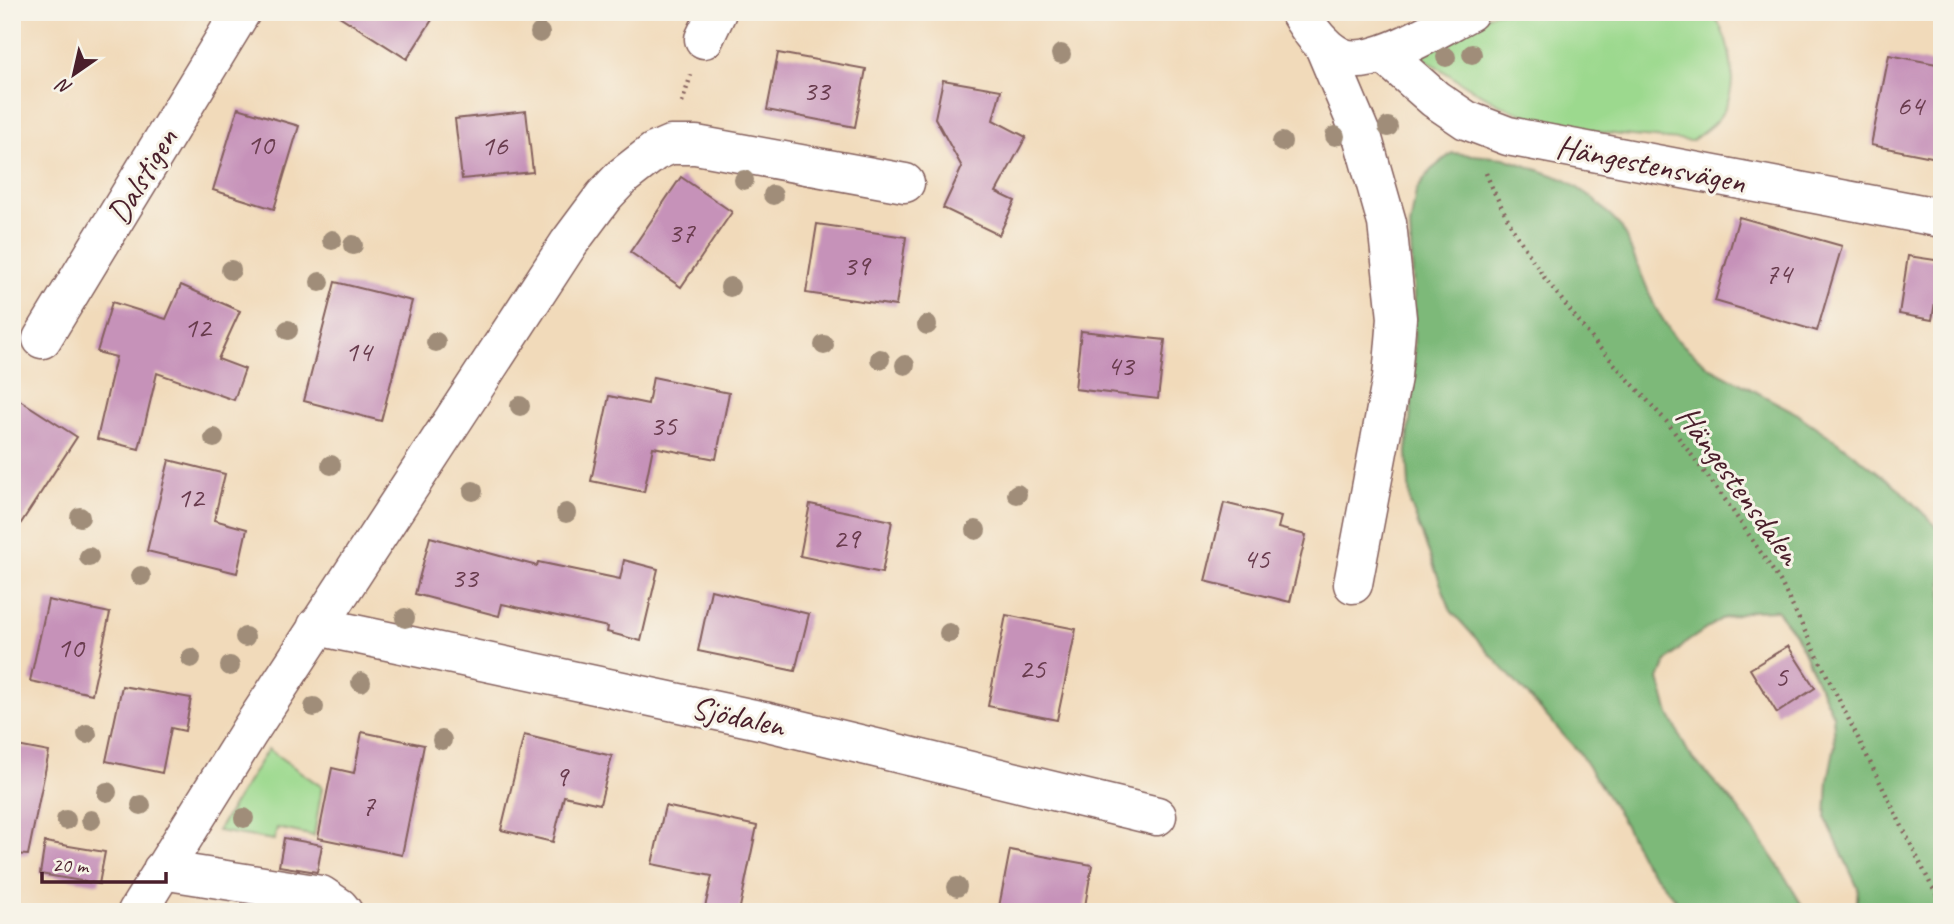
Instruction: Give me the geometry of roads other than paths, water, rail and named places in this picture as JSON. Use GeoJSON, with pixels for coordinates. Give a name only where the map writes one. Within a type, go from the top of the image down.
{"type":"FeatureCollection","features":[{"type":"Feature","properties":{"kind":"street","name":"Dalstigen"},"geometry":{"type":"LineString","coordinates":[[42,339],[241,12]]}},
{"type":"Feature","properties":{"kind":"street"},"geometry":{"type":"LineString","coordinates":[[1299,12],[1323,44],[1363,139],[1387,223],[1397,318],[1390,389],[1353,584]]}},
{"type":"Feature","properties":{"kind":"street"},"geometry":{"type":"LineString","coordinates":[[1323,44],[1341,57],[1357,60],[1385,55],[1469,12]]}},
{"type":"Feature","properties":{"kind":"street","name":"Hängestensvägen"},"geometry":{"type":"LineString","coordinates":[[1385,55],[1435,99],[1466,120],[1508,136],[1942,218]]}},
{"type":"Feature","properties":{"kind":"street"},"geometry":{"type":"LineString","coordinates":[[137,912],[317,626],[569,243],[604,195],[622,177],[654,152],[670,145],[696,145],[905,183]]}},
{"type":"Feature","properties":{"kind":"street","name":"Sjödalen"},"geometry":{"type":"LineString","coordinates":[[317,626],[764,721],[1157,816]]}},
{"type":"Feature","properties":{"kind":"street"},"geometry":{"type":"LineString","coordinates":[[162,870],[321,895],[343,912]]}}]}
